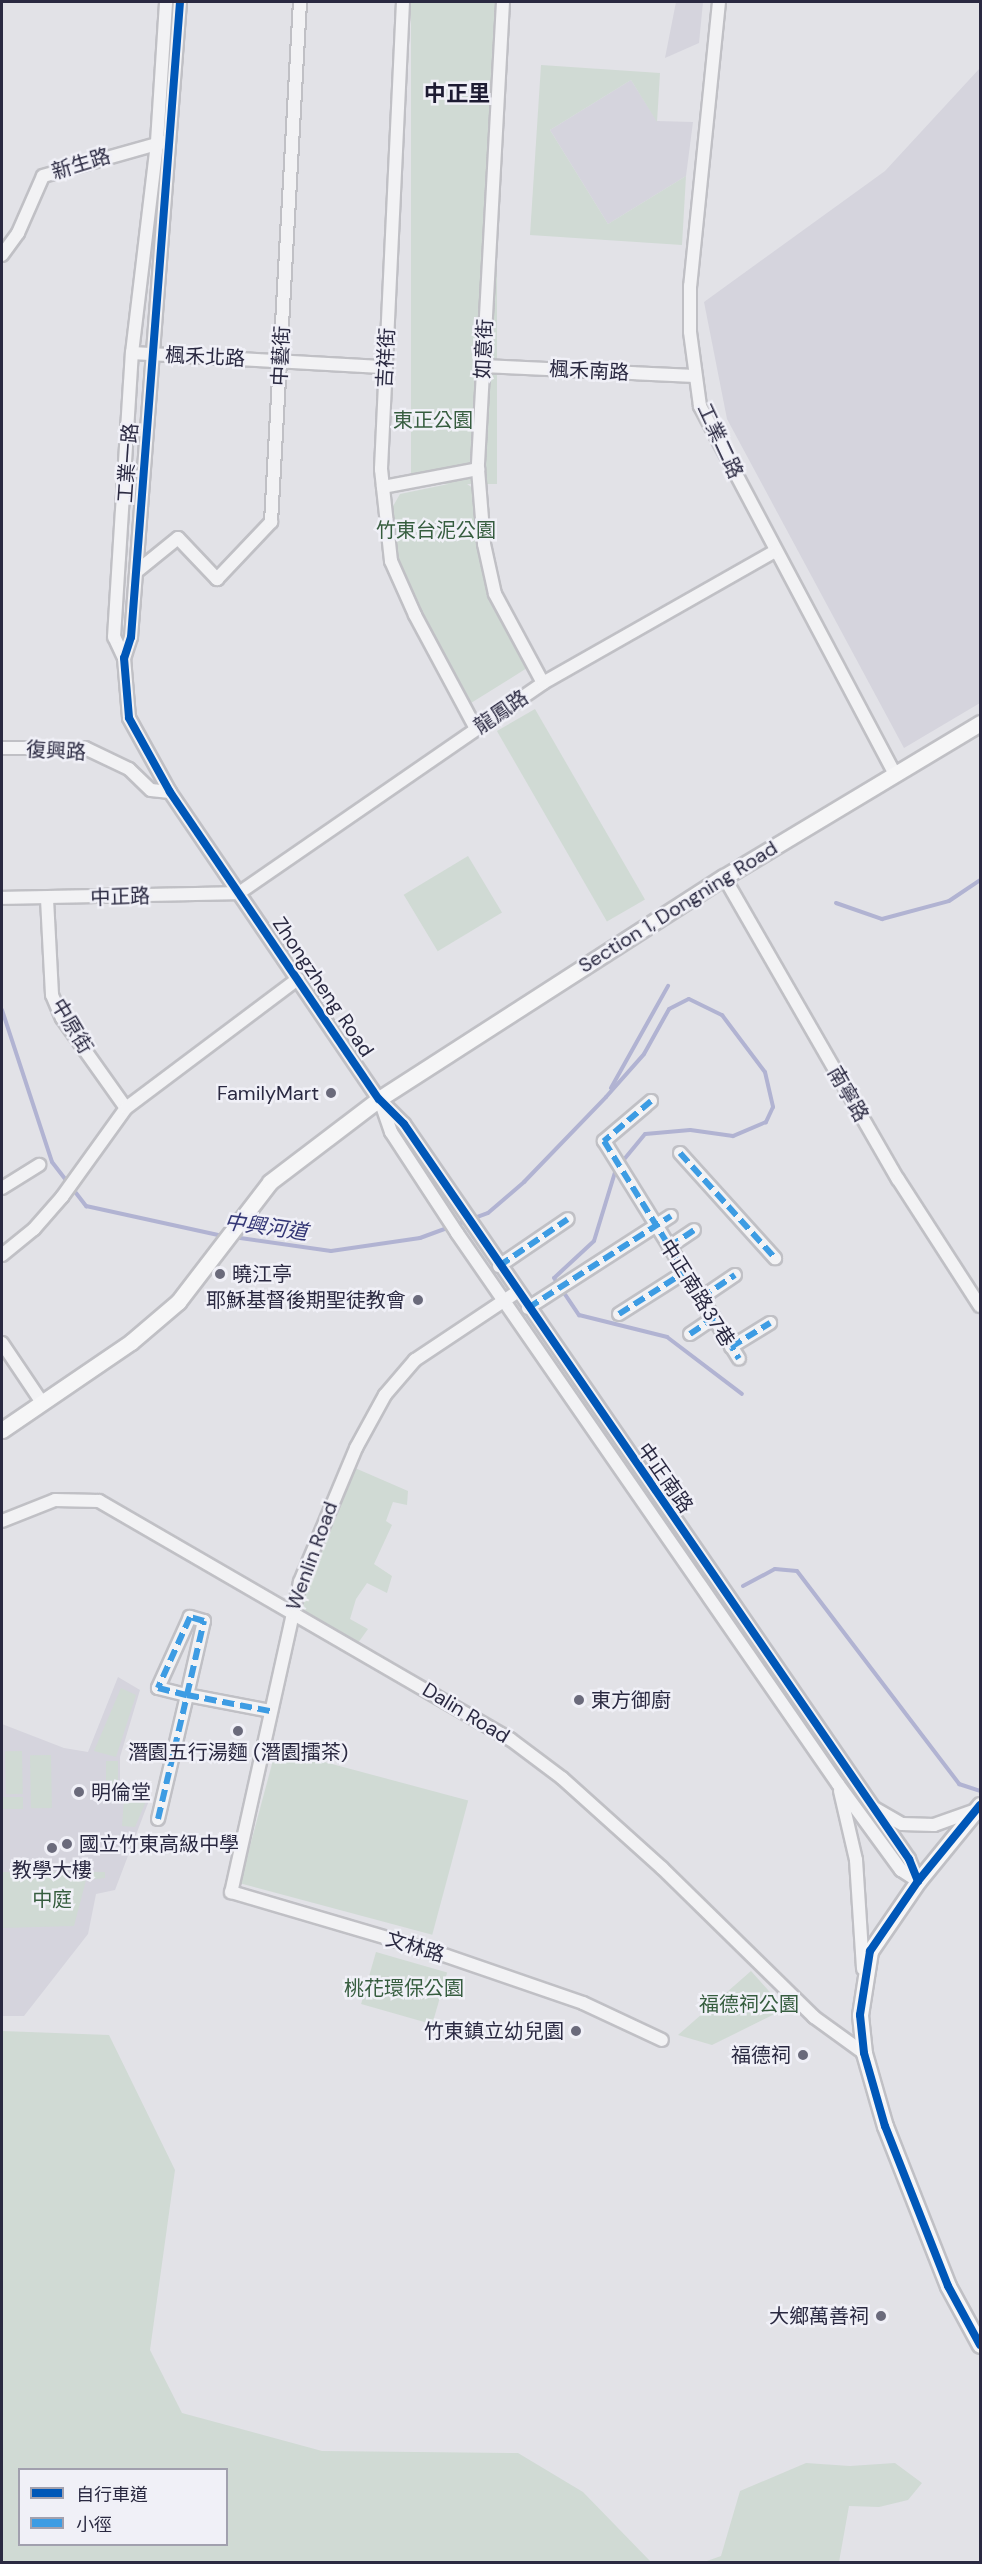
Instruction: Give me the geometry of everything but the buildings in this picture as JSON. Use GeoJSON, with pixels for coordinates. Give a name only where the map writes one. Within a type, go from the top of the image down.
{"type":"FeatureCollection","features":[{"type":"Feature","properties":{"kind":"main road","name":"Section 1, Dongning Road"},"geometry":{"type":"LineString","coordinates":[[2,1430],[41,1401],[131,1342],[178,1302],[270,1182],[379,1099],[724,877],[894,772],[981,723]]}},
{"type":"Feature","properties":{"kind":"main road"},"geometry":{"type":"LineString","coordinates":[[979,1808],[918,1881],[870,1951],[860,2015],[864,2053],[874,2095],[905,2181],[948,2286],[981,2345]]}},
{"type":"Feature","properties":{"kind":"street","name":"中藝街"},"geometry":{"type":"LineString","coordinates":[[136,572],[178,538],[217,579],[271,522],[300,2]]}},
{"type":"Feature","properties":{"kind":"street","name":"吉祥街"},"geometry":{"type":"LineString","coordinates":[[403,2],[386,368],[383,487],[391,561],[415,615],[476,729]]}},
{"type":"Feature","properties":{"kind":"street","name":"如意街"},"geometry":{"type":"LineString","coordinates":[[503,2],[478,469],[484,544],[495,594],[543,683]]}},
{"type":"Feature","properties":{"kind":"street","name":"工業二路"},"geometry":{"type":"LineString","coordinates":[[719,2],[690,286],[695,376],[700,406],[894,772]]}},
{"type":"Feature","properties":{"kind":"street"},"geometry":{"type":"LineString","coordinates":[[166,3],[180,4]]}},
{"type":"Feature","properties":{"kind":"street","name":"工業一路"},"geometry":{"type":"LineString","coordinates":[[166,3],[157,142],[132,353],[114,637],[124,658],[129,718],[170,792],[239,893]]}},
{"type":"Feature","properties":{"kind":"street","name":"工業一路"},"geometry":{"type":"LineString","coordinates":[[124,658],[131,637],[180,4]]}},
{"type":"Feature","properties":{"kind":"street","name":"新生路"},"geometry":{"type":"LineString","coordinates":[[2,255],[18,233],[43,176],[157,142],[171,143]]}},
{"type":"Feature","properties":{"kind":"street","name":"楓禾北路"},"geometry":{"type":"LineString","coordinates":[[132,353],[386,368]]}},
{"type":"Feature","properties":{"kind":"street","name":"楓禾南路"},"geometry":{"type":"LineString","coordinates":[[483,366],[695,376]]}},
{"type":"Feature","properties":{"kind":"street"},"geometry":{"type":"LineString","coordinates":[[383,487],[478,469]]}},
{"type":"Feature","properties":{"kind":"street","name":"龍鳳路"},"geometry":{"type":"LineString","coordinates":[[239,893],[543,683],[775,551]]}},
{"type":"Feature","properties":{"kind":"street","name":"復興路"},"geometry":{"type":"LineString","coordinates":[[2,748],[85,748],[129,769],[151,790],[170,792]]}},
{"type":"Feature","properties":{"kind":"street","name":"南寧路"},"geometry":{"type":"LineString","coordinates":[[724,877],[898,1179],[981,1306]]}},
{"type":"Feature","properties":{"kind":"street","name":"中正路"},"geometry":{"type":"LineString","coordinates":[[2,898],[47,899],[239,893]]}},
{"type":"Feature","properties":{"kind":"street","name":"Zhongzheng Road"},"geometry":{"type":"LineString","coordinates":[[239,893],[379,1099]]}},
{"type":"Feature","properties":{"kind":"street","name":"中原街"},"geometry":{"type":"LineString","coordinates":[[47,899],[52,995],[62,1018],[126,1108]]}},
{"type":"Feature","properties":{"kind":"street"},"geometry":{"type":"LineString","coordinates":[[2,1255],[34,1229],[62,1197],[126,1108],[298,979]]}},
{"type":"Feature","properties":{"kind":"street","name":"中正南路"},"geometry":{"type":"LineString","coordinates":[[379,1099],[404,1124],[499,1266],[909,1859],[918,1881]]}},
{"type":"Feature","properties":{"kind":"street","name":"中正南路"},"geometry":{"type":"LineString","coordinates":[[379,1099],[391,1132],[457,1233],[838,1784],[901,1870],[918,1881]]}},
{"type":"Feature","properties":{"kind":"street","name":"中正南路37巷"},"geometry":{"type":"LineString","coordinates":[[651,1101],[604,1141],[739,1359]]}},
{"type":"Feature","properties":{"kind":"street"},"geometry":{"type":"LineString","coordinates":[[680,1153],[775,1258]]}},
{"type":"Feature","properties":{"kind":"street"},"geometry":{"type":"LineString","coordinates":[[2,1188],[39,1165]]}},
{"type":"Feature","properties":{"kind":"street"},"geometry":{"type":"LineString","coordinates":[[656,1226],[671,1216]]}},
{"type":"Feature","properties":{"kind":"street"},"geometry":{"type":"LineString","coordinates":[[499,1266],[568,1219]]}},
{"type":"Feature","properties":{"kind":"street","name":"中正南路37巷"},"geometry":{"type":"LineString","coordinates":[[528,1308],[656,1226]]}},
{"type":"Feature","properties":{"kind":"street"},"geometry":{"type":"LineString","coordinates":[[669,1247],[694,1230]]}},
{"type":"Feature","properties":{"kind":"street"},"geometry":{"type":"LineString","coordinates":[[619,1314],[685,1272]]}},
{"type":"Feature","properties":{"kind":"street"},"geometry":{"type":"LineString","coordinates":[[701,1298],[735,1275]]}},
{"type":"Feature","properties":{"kind":"street","name":"Wenlin Road"},"geometry":{"type":"LineString","coordinates":[[517,1292],[415,1360],[385,1395],[329,1506],[290,1615],[231,1892],[441,1954],[583,2003],[662,2040]]}},
{"type":"Feature","properties":{"kind":"street"},"geometry":{"type":"LineString","coordinates":[[690,1334],[714,1318]]}},
{"type":"Feature","properties":{"kind":"street"},"geometry":{"type":"LineString","coordinates":[[731,1347],[770,1323]]}},
{"type":"Feature","properties":{"kind":"street"},"geometry":{"type":"LineString","coordinates":[[2,1343],[41,1401]]}},
{"type":"Feature","properties":{"kind":"street","name":"Dalin Road"},"geometry":{"type":"LineString","coordinates":[[2,1521],[55,1500],[99,1501],[290,1615],[432,1693],[537,1757],[662,1868],[814,2017],[864,2053]]}},
{"type":"Feature","properties":{"kind":"street"},"geometry":{"type":"LineString","coordinates":[[158,1819],[187,1695],[204,1621],[189,1617],[158,1688],[187,1695],[270,1711]]}},
{"type":"Feature","properties":{"kind":"street"},"geometry":{"type":"LineString","coordinates":[[838,1784],[856,1860],[864,1980]]}},
{"type":"Feature","properties":{"kind":"street"},"geometry":{"type":"LineString","coordinates":[[871,1805],[902,1824],[934,1826],[979,1808]]}},
{"type":"Feature","properties":{"kind":"shaded area"},"geometry":{"type":"Polygon","coordinates":[[[676,2],[703,2],[699,43],[665,58],[676,2]]]}},
{"type":"Feature","properties":{"kind":"shaded area"},"geometry":{"type":"Polygon","coordinates":[[[980,68],[980,703],[904,748],[727,419],[704,302],[885,171],[980,68]]]}},
{"type":"Feature","properties":{"kind":"shaded area"},"geometry":{"type":"Polygon","coordinates":[[[631,80],[657,121],[693,122],[686,176],[608,224],[550,130],[631,80]]]}},
{"type":"Feature","properties":{"kind":"shaded area","name":"國立竹東高級中學"},"geometry":{"type":"Polygon","coordinates":[[[118,1677],[140,1690],[120,1757],[120,1791],[150,1798],[115,1890],[96,1894],[88,1934],[24,2016],[2,2016],[2,1724],[64,1748],[88,1752],[118,1677]]]}},
{"type":"Feature","properties":{"kind":"green space","name":"東正公園"},"geometry":{"type":"Polygon","coordinates":[[[411,2],[497,2],[497,484],[411,484],[411,2]]]}},
{"type":"Feature","properties":{"kind":"green space"},"geometry":{"type":"Polygon","coordinates":[[[541,65],[660,73],[657,122],[631,80],[550,130],[608,224],[686,176],[682,245],[530,235],[541,65]]]}},
{"type":"Feature","properties":{"kind":"green space","name":"竹東台泥公園"},"geometry":{"type":"Polygon","coordinates":[[[463,481],[474,489],[482,565],[490,597],[527,668],[471,703],[418,606],[398,560],[392,508],[400,494],[463,481]]]}},
{"type":"Feature","properties":{"kind":"green space"},"geometry":{"type":"Polygon","coordinates":[[[535,709],[645,900],[607,922],[497,731],[535,709]]]}},
{"type":"Feature","properties":{"kind":"green space"},"geometry":{"type":"Polygon","coordinates":[[[468,856],[502,913],[438,951],[404,895],[468,856]]]}},
{"type":"Feature","properties":{"kind":"green space"},"geometry":{"type":"Polygon","coordinates":[[[355,1468],[408,1491],[407,1505],[393,1502],[386,1521],[392,1525],[374,1564],[392,1576],[387,1593],[367,1583],[356,1599],[350,1619],[368,1629],[358,1643],[298,1612],[355,1468]]]}},
{"type":"Feature","properties":{"kind":"green space"},"geometry":{"type":"Polygon","coordinates":[[[121,1688],[136,1695],[116,1757],[94,1751],[121,1688]]]}},
{"type":"Feature","properties":{"kind":"green space"},"geometry":{"type":"Polygon","coordinates":[[[276,1749],[468,1801],[432,1935],[240,1883],[276,1749]]]}},
{"type":"Feature","properties":{"kind":"green space"},"geometry":{"type":"Polygon","coordinates":[[[5,1751],[22,1751],[23,1794],[6,1794],[5,1751]]]}},
{"type":"Feature","properties":{"kind":"green space"},"geometry":{"type":"Polygon","coordinates":[[[30,1755],[51,1755],[52,1808],[31,1808],[30,1755]]]}},
{"type":"Feature","properties":{"kind":"green space"},"geometry":{"type":"Polygon","coordinates":[[[106,1761],[118,1761],[118,1792],[106,1792],[106,1761]]]}},
{"type":"Feature","properties":{"kind":"green space"},"geometry":{"type":"Polygon","coordinates":[[[2,1797],[23,1797],[23,1809],[2,1809],[2,1797]]]}},
{"type":"Feature","properties":{"kind":"green space"},"geometry":{"type":"Polygon","coordinates":[[[124,1799],[146,1801],[135,1827],[122,1826],[124,1799]]]}},
{"type":"Feature","properties":{"kind":"green space","name":"中庭"},"geometry":{"type":"Polygon","coordinates":[[[2,1872],[105,1872],[105,1878],[86,1880],[74,1926],[2,1928],[2,1872]]]}},
{"type":"Feature","properties":{"kind":"green space","name":"桃花環保公園"},"geometry":{"type":"Polygon","coordinates":[[[376,1952],[447,1972],[432,2024],[361,2004],[376,1952]]]}},
{"type":"Feature","properties":{"kind":"green space","name":"福德祠公園"},"geometry":{"type":"Polygon","coordinates":[[[751,1971],[785,2009],[712,2045],[678,2035],[751,1971]]]}},
{"type":"Feature","properties":{"kind":"green space"},"geometry":{"type":"Polygon","coordinates":[[[2,2031],[109,2035],[175,2170],[150,2350],[182,2413],[322,2451],[518,2453],[583,2492],[651,2562],[2,2562],[2,2031]]]}},
{"type":"Feature","properties":{"kind":"green space"},"geometry":{"type":"Polygon","coordinates":[[[806,2463],[850,2466],[895,2463],[922,2483],[908,2500],[879,2507],[849,2506],[839,2562],[704,2562],[721,2556],[740,2491],[806,2463]]]}},
{"type":"Feature","properties":{"kind":"waterway"},"geometry":{"type":"LineString","coordinates":[[836,903],[882,919],[949,901],[980,880]]}},
{"type":"Feature","properties":{"kind":"waterway"},"geometry":{"type":"LineString","coordinates":[[611,1088],[668,986]]}},
{"type":"Feature","properties":{"kind":"waterway"},"geometry":{"type":"LineString","coordinates":[[233,1237],[331,1251],[420,1238],[488,1213],[524,1182],[606,1097],[644,1054],[669,1009],[689,999],[722,1015],[765,1072],[773,1107],[766,1122],[733,1136],[690,1130],[645,1134],[616,1169],[594,1241],[554,1278],[579,1315],[667,1337],[742,1394]]}},
{"type":"Feature","properties":{"kind":"waterway","name":"中興河道"},"geometry":{"type":"LineString","coordinates":[[2,1010],[52,1162],[86,1206],[223,1236]]}},
{"type":"Feature","properties":{"kind":"waterway"},"geometry":{"type":"LineString","coordinates":[[743,1586],[775,1569],[797,1571],[959,1784],[980,1791]]}},
{"type":"Feature","properties":{"kind":"marked path"},"geometry":{"type":"LineString","coordinates":[[651,1101],[604,1141],[739,1359]]}},
{"type":"Feature","properties":{"kind":"marked path"},"geometry":{"type":"LineString","coordinates":[[680,1153],[775,1258]]}},
{"type":"Feature","properties":{"kind":"marked path"},"geometry":{"type":"LineString","coordinates":[[528,1308],[671,1216]]}},
{"type":"Feature","properties":{"kind":"marked path"},"geometry":{"type":"LineString","coordinates":[[499,1266],[568,1219]]}},
{"type":"Feature","properties":{"kind":"marked path"},"geometry":{"type":"LineString","coordinates":[[669,1247],[694,1230]]}},
{"type":"Feature","properties":{"kind":"marked path"},"geometry":{"type":"LineString","coordinates":[[619,1314],[685,1272]]}},
{"type":"Feature","properties":{"kind":"marked path"},"geometry":{"type":"LineString","coordinates":[[701,1298],[735,1275]]}},
{"type":"Feature","properties":{"kind":"marked path"},"geometry":{"type":"LineString","coordinates":[[690,1334],[714,1318]]}},
{"type":"Feature","properties":{"kind":"marked path"},"geometry":{"type":"LineString","coordinates":[[731,1347],[770,1323]]}},
{"type":"Feature","properties":{"kind":"marked path"},"geometry":{"type":"LineString","coordinates":[[158,1819],[187,1695],[204,1621],[190,1617],[158,1688],[187,1695],[270,1711]]}},
{"type":"Feature","properties":{"kind":"cycle path"},"geometry":{"type":"LineString","coordinates":[[180,2],[131,637],[124,658],[129,718],[170,792],[379,1099],[404,1124],[909,1859],[918,1881]]}},
{"type":"Feature","properties":{"kind":"cycle path"},"geometry":{"type":"LineString","coordinates":[[980,1805],[918,1881],[870,1951],[860,2015],[864,2053],[885,2126],[948,2286],[980,2345]]}},
{"type":"Feature","properties":{"kind":"place","name":"FamilyMart"},"geometry":{"type":"Point","coordinates":[331,1093]}},
{"type":"Feature","properties":{"kind":"place","name":"曉江亭"},"geometry":{"type":"Point","coordinates":[220,1274]}},
{"type":"Feature","properties":{"kind":"place","name":"耶穌基督後期聖徒教會"},"geometry":{"type":"Point","coordinates":[418,1300]}},
{"type":"Feature","properties":{"kind":"place","name":"東方御廚"},"geometry":{"type":"Point","coordinates":[579,1700]}},
{"type":"Feature","properties":{"kind":"place","name":"潛園五行湯麵 (潛園擂茶)"},"geometry":{"type":"Point","coordinates":[238,1731]}},
{"type":"Feature","properties":{"kind":"place","name":"明倫堂"},"geometry":{"type":"Point","coordinates":[79,1792]}},
{"type":"Feature","properties":{"kind":"place","name":"國立竹東高級中學"},"geometry":{"type":"Point","coordinates":[67,1844]}},
{"type":"Feature","properties":{"kind":"place","name":"教學大樓"},"geometry":{"type":"Point","coordinates":[52,1848]}},
{"type":"Feature","properties":{"kind":"place","name":"竹東鎮立幼兒園"},"geometry":{"type":"Point","coordinates":[576,2031]}},
{"type":"Feature","properties":{"kind":"place","name":"福德祠"},"geometry":{"type":"Point","coordinates":[803,2055]}},
{"type":"Feature","properties":{"kind":"place","name":"大鄉萬善祠"},"geometry":{"type":"Point","coordinates":[881,2316]}},
{"type":"Feature","properties":{"kind":"district","name":"中正里"},"geometry":{"type":"Point","coordinates":[457,94]}}]}
